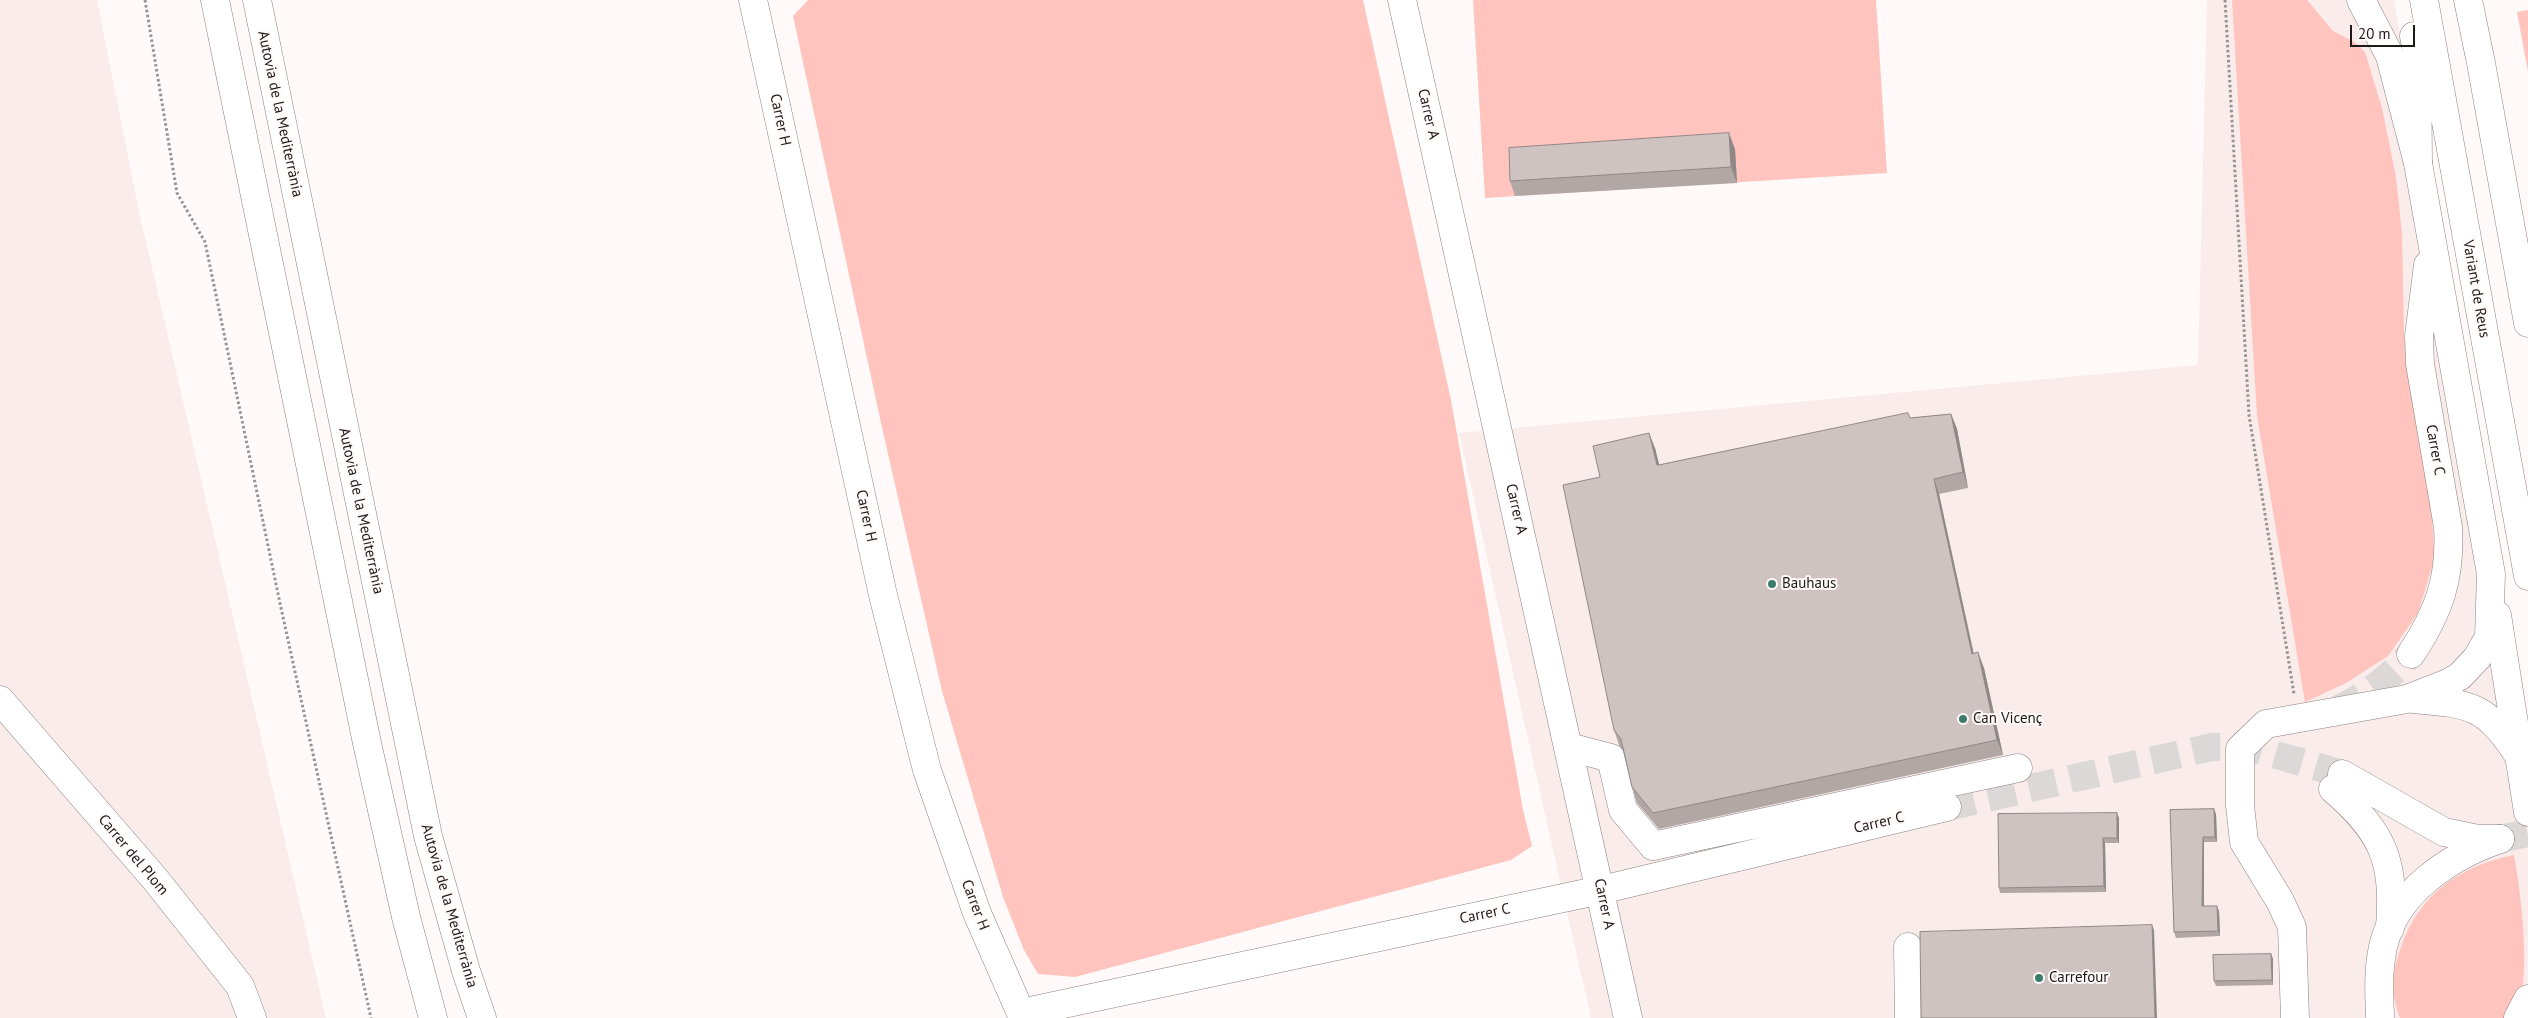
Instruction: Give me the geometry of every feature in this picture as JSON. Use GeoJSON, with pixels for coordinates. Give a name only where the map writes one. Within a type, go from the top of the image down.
{"type":"FeatureCollection","features":[{"type":"Feature","properties":{"kind":"main road"},"geometry":{"type":"LineString","coordinates":[[215,0],[367,743],[406,917],[433,1018]]}},
{"type":"Feature","properties":{"kind":"main road","name":"Autovia de la Mediterrània"},"geometry":{"type":"LineString","coordinates":[[257,0],[428,836],[466,971],[482,1018]]}},
{"type":"Feature","properties":{"kind":"main road","name":"Carrer H"},"geometry":{"type":"LineString","coordinates":[[753,0],[883,595],[927,770],[977,912],[1022,1016]]}},
{"type":"Feature","properties":{"kind":"main road","name":"Carrer A"},"geometry":{"type":"LineString","coordinates":[[1402,0],[1628,1018]]}},
{"type":"Feature","properties":{"kind":"main road"},"geometry":{"type":"LineString","coordinates":[[2361,0],[2390,56],[2418,163],[2491,574],[2528,812]]}},
{"type":"Feature","properties":{"kind":"main road"},"geometry":{"type":"LineString","coordinates":[[2468,0],[2482,63],[2528,323]]}},
{"type":"Feature","properties":{"kind":"main road"},"geometry":{"type":"LineString","coordinates":[[2418,163],[2419,5]]}},
{"type":"Feature","properties":{"kind":"main road","name":"Variant de Reus"},"geometry":{"type":"LineString","coordinates":[[2419,5],[2528,576]]}},
{"type":"Feature","properties":{"kind":"main road"},"geometry":{"type":"LineString","coordinates":[[2482,63],[2499,92],[2514,174],[2528,224]]}},
{"type":"Feature","properties":{"kind":"main road","name":"Carrer C"},"geometry":{"type":"LineString","coordinates":[[2411,654],[2424,635],[2442,597],[2450,553],[2448,527],[2420,364],[2419,336],[2432,239]]}},
{"type":"Feature","properties":{"kind":"main road"},"geometry":{"type":"LineString","coordinates":[[2295,1018],[2292,927],[2280,901],[2249,854],[2244,842],[2241,822],[2240,749],[2266,724],[2407,699],[2448,683],[2460,676],[2470,667],[2484,648],[2489,637],[2491,574]]}},
{"type":"Feature","properties":{"kind":"main road"},"geometry":{"type":"LineString","coordinates":[[2407,699],[2456,703],[2480,711],[2504,733],[2520,758]]}},
{"type":"Feature","properties":{"kind":"main road","name":"Carrer del Plom"},"geometry":{"type":"LineString","coordinates":[[0,700],[154,879],[240,986],[252,1018]]}},
{"type":"Feature","properties":{"kind":"main road"},"geometry":{"type":"LineString","coordinates":[[1569,747],[1611,758],[1622,810],[1653,846],[2018,768]]}},
{"type":"Feature","properties":{"kind":"main road"},"geometry":{"type":"LineString","coordinates":[[2380,1016],[2379,982],[2383,946],[2390,928],[2415,890],[2460,855],[2500,839],[2478,839],[2444,832],[2337,781],[2392,858],[2412,874],[2430,877]]}},
{"type":"Feature","properties":{"kind":"main road","name":"Carrer C"},"geometry":{"type":"LineString","coordinates":[[1022,1016],[1601,890],[1947,807]]}},
{"type":"Feature","properties":{"kind":"main road"},"geometry":{"type":"LineString","coordinates":[[2380,843],[2388,864],[2391,879],[2390,928]]}},
{"type":"Feature","properties":{"kind":"main road"},"geometry":{"type":"LineString","coordinates":[[1908,948],[1909,1018]]}},
{"type":"Feature","properties":{"kind":"main road"},"geometry":{"type":"LineString","coordinates":[[2518,1018],[2528,999]]}},
{"type":"Feature","properties":{"kind":"path"},"geometry":{"type":"LineString","coordinates":[[145,0],[177,193],[205,242],[281,608],[371,1018]]}},
{"type":"Feature","properties":{"kind":"path"},"geometry":{"type":"LineString","coordinates":[[2225,0],[2249,414],[2295,700]]}},
{"type":"Feature","properties":{"kind":"shaded area"},"geometry":{"type":"Polygon","coordinates":[[[0,0],[97,0],[138,207],[326,1018],[0,1018],[0,0]]]}},
{"type":"Feature","properties":{"kind":"shaded area"},"geometry":{"type":"Polygon","coordinates":[[[808,0],[1363,0],[1451,400],[1523,810],[1532,846],[1511,860],[1075,977],[1038,974],[1024,950],[1003,897],[942,691],[883,432],[793,16],[808,0]]]}},
{"type":"Feature","properties":{"kind":"shaded area"},"geometry":{"type":"Polygon","coordinates":[[[1473,0],[1876,0],[1887,173],[1485,198],[1473,0]]]}},
{"type":"Feature","properties":{"kind":"shaded area"},"geometry":{"type":"Polygon","coordinates":[[[2207,0],[2394,0],[2528,759],[2528,1018],[1591,1018],[1459,433],[2198,365],[2207,0]]]}},
{"type":"Feature","properties":{"kind":"shaded area"},"geometry":{"type":"Polygon","coordinates":[[[2232,0],[2307,0],[2333,31],[2353,41],[2365,52],[2382,108],[2396,177],[2402,233],[2404,335],[2430,496],[2435,557],[2418,613],[2388,656],[2346,683],[2305,702],[2257,416],[2232,0]]]}},
{"type":"Feature","properties":{"kind":"shaded area"},"geometry":{"type":"Polygon","coordinates":[[[2528,10],[2528,72],[2517,12],[2528,10]]]}},
{"type":"Feature","properties":{"kind":"shaded area"},"geometry":{"type":"Polygon","coordinates":[[[2514,855],[2523,924],[2524,977],[2522,992],[2506,1018],[2400,1018],[2395,1000],[2394,974],[2401,947],[2409,928],[2419,912],[2444,885],[2459,875],[2494,860],[2514,855]]]}},
{"type":"Feature","properties":{"kind":"building"},"geometry":{"type":"Polygon","coordinates":[[[1729,133],[1731,167],[1510,181],[1509,148],[1729,133]]]}},
{"type":"Feature","properties":{"kind":"building","name":"Bauhaus"},"geometry":{"type":"Polygon","coordinates":[[[1908,413],[1910,418],[1951,414],[1963,472],[1934,479],[1972,654],[1978,652],[1997,740],[1653,813],[1632,787],[1621,739],[1614,730],[1563,485],[1600,477],[1593,446],[1649,433],[1657,465],[1908,413]]]}},
{"type":"Feature","properties":{"kind":"building"},"geometry":{"type":"Polygon","coordinates":[[[2214,809],[2215,837],[2203,837],[2202,906],[2217,906],[2218,931],[2174,932],[2170,810],[2214,809]]]}},
{"type":"Feature","properties":{"kind":"building"},"geometry":{"type":"Polygon","coordinates":[[[2117,813],[2117,838],[2103,838],[2104,886],[1999,888],[1998,814],[2117,813]]]}},
{"type":"Feature","properties":{"kind":"building","name":"Carrefour"},"geometry":{"type":"Polygon","coordinates":[[[2152,925],[2155,1018],[1921,1018],[1920,932],[2152,925]]]}},
{"type":"Feature","properties":{"kind":"building"},"geometry":{"type":"Polygon","coordinates":[[[2271,954],[2272,980],[2214,981],[2213,955],[2271,954]]]}},
{"type":"Feature","properties":{"kind":"tunnel"},"geometry":{"type":"LineString","coordinates":[[2337,710],[2358,699],[2377,685],[2411,654]]}},
{"type":"Feature","properties":{"kind":"tunnel"},"geometry":{"type":"LineString","coordinates":[[1947,807],[2212,747],[2249,747],[2342,774]]}},
{"type":"Feature","properties":{"kind":"tunnel"},"geometry":{"type":"LineString","coordinates":[[2500,839],[2528,833]]}},
{"type":"Feature","properties":{"kind":"place","name":"Bauhaus"},"geometry":{"type":"Point","coordinates":[1772,584]}},
{"type":"Feature","properties":{"kind":"place","name":"Can Vicenç"},"geometry":{"type":"Point","coordinates":[1963,719]}},
{"type":"Feature","properties":{"kind":"place","name":"Carrefour"},"geometry":{"type":"Point","coordinates":[2039,978]}}]}
